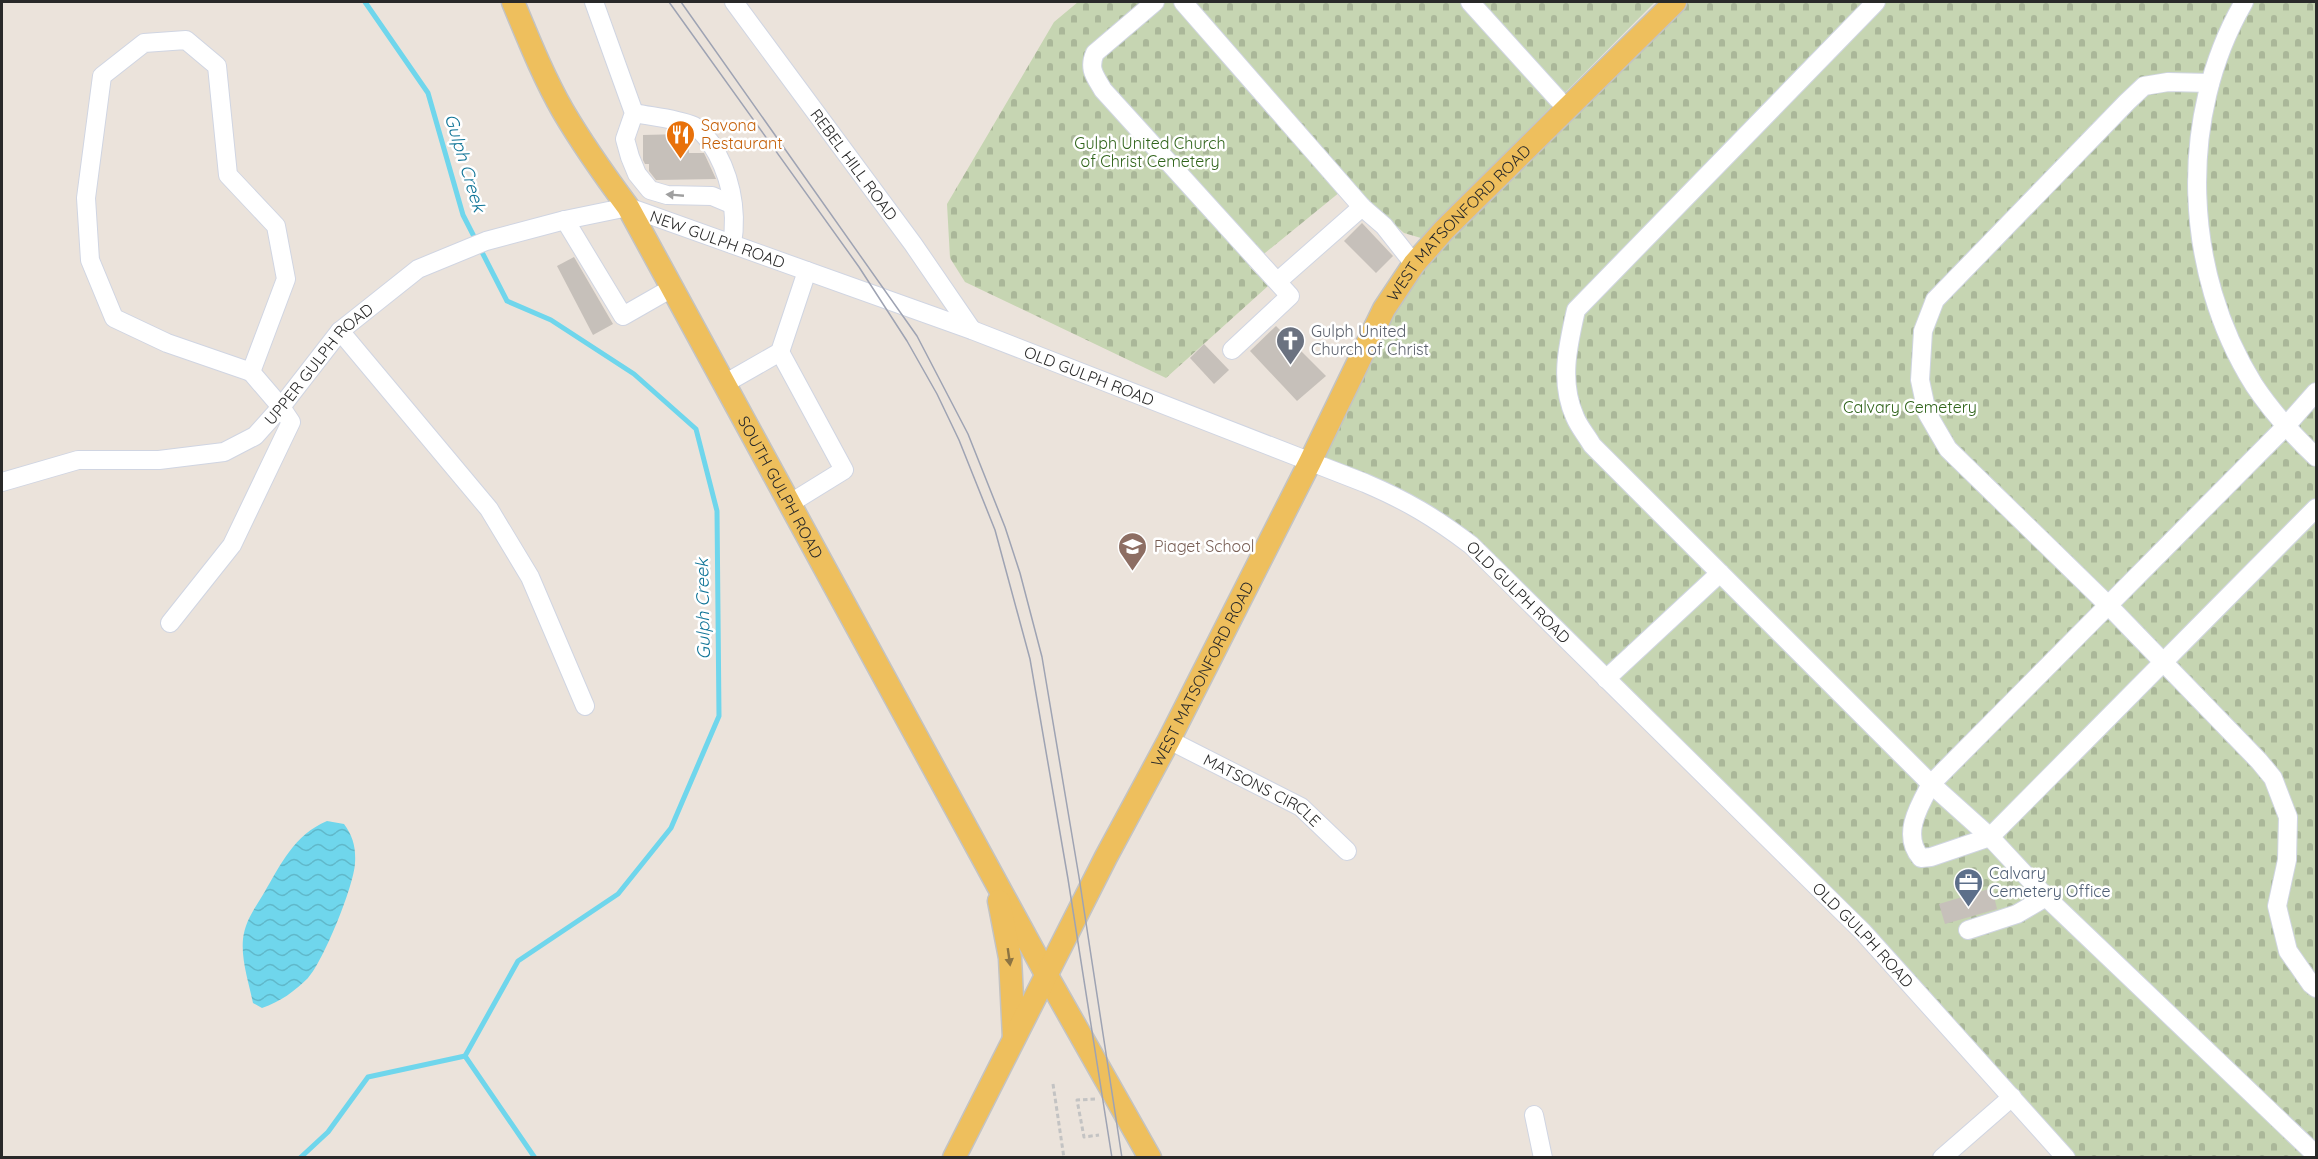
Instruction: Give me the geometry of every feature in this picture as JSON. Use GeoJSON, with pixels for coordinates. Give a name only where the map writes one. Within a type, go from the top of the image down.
{"type":"FeatureCollection","features":[{"type":"Feature","properties":{"kind":"main road","name":"SOUTH GULPH ROAD"},"geometry":{"type":"LineString","coordinates":[[513,2],[538,61],[563,110],[593,159],[628,207],[1046,974],[1150,1158]]}},
{"type":"Feature","properties":{"kind":"main road","name":"WEST MATSONFORD ROAD"},"geometry":{"type":"LineString","coordinates":[[954,1158],[1046,974],[1169,740],[1310,462],[1384,309],[1414,264],[1444,230],[1675,2]]}},
{"type":"Feature","properties":{"kind":"main road"},"geometry":{"type":"LineString","coordinates":[[994,879],[1010,958],[1014,1038]]}},
{"type":"Feature","properties":{"kind":"street"},"geometry":{"type":"LineString","coordinates":[[594,2],[634,113],[625,139],[637,174],[650,190],[667,195],[712,196],[731,204]]}},
{"type":"Feature","properties":{"kind":"street","name":"REBEL HILL ROAD"},"geometry":{"type":"LineString","coordinates":[[734,2],[913,244],[972,330]]}},
{"type":"Feature","properties":{"kind":"street"},"geometry":{"type":"LineString","coordinates":[[1155,2],[1095,53],[1091,63],[1094,75],[1103,90],[1290,296],[1232,350]]}},
{"type":"Feature","properties":{"kind":"street"},"geometry":{"type":"LineString","coordinates":[[1183,2],[1362,207],[1384,226],[1414,264]]}},
{"type":"Feature","properties":{"kind":"street"},"geometry":{"type":"LineString","coordinates":[[1470,2],[1566,108]]}},
{"type":"Feature","properties":{"kind":"street"},"geometry":{"type":"LineString","coordinates":[[1876,2],[1576,310],[1567,347],[1566,380],[1575,417],[1592,445],[1931,784],[1990,837],[2046,897],[2316,1155]]}},
{"type":"Feature","properties":{"kind":"street"},"geometry":{"type":"LineString","coordinates":[[2244,2],[2232,21],[2210,82],[2200,134],[2196,186],[2200,238],[2211,289],[2229,338],[2254,384],[2285,427],[2316,458]]}},
{"type":"Feature","properties":{"kind":"street"},"geometry":{"type":"LineString","coordinates":[[170,623],[232,545],[291,422],[251,372],[167,343],[114,318],[90,260],[86,198],[102,76],[144,43],[186,40],[217,66],[228,175],[276,226],[286,279],[251,372]]}},
{"type":"Feature","properties":{"kind":"street"},"geometry":{"type":"LineString","coordinates":[[2210,82],[2168,82],[2144,86],[1935,300],[1923,331],[1920,380],[1927,413],[1948,449],[2108,605],[2259,760],[2273,778],[2288,817],[2287,860],[2277,906],[2288,951],[2316,988]]}},
{"type":"Feature","properties":{"kind":"street"},"geometry":{"type":"LineString","coordinates":[[634,113],[696,127],[722,161],[730,184],[735,227],[732,244]]}},
{"type":"Feature","properties":{"kind":"street","name":"UPPER GULPH ROAD"},"geometry":{"type":"LineString","coordinates":[[2,482],[78,460],[159,460],[224,452],[255,436],[281,407],[339,331],[418,269],[486,241],[565,220],[628,207]]}},
{"type":"Feature","properties":{"kind":"street","name":"NEW GULPH ROAD"},"geometry":{"type":"LineString","coordinates":[[628,207],[807,271]]}},
{"type":"Feature","properties":{"kind":"street"},"geometry":{"type":"LineString","coordinates":[[1278,281],[1362,207]]}},
{"type":"Feature","properties":{"kind":"street"},"geometry":{"type":"LineString","coordinates":[[565,220],[623,316],[672,288]]}},
{"type":"Feature","properties":{"kind":"street"},"geometry":{"type":"LineString","coordinates":[[724,384],[780,352],[807,271]]}},
{"type":"Feature","properties":{"kind":"street","name":"OLD GULPH ROAD"},"geometry":{"type":"LineString","coordinates":[[807,271],[972,330],[1310,462],[1405,500],[1431,516],[1471,545],[1863,932],[2066,1158]]}},
{"type":"Feature","properties":{"kind":"street"},"geometry":{"type":"LineString","coordinates":[[339,331],[489,510],[530,577],[585,706]]}},
{"type":"Feature","properties":{"kind":"street"},"geometry":{"type":"LineString","coordinates":[[780,352],[844,470],[789,504]]}},
{"type":"Feature","properties":{"kind":"street"},"geometry":{"type":"LineString","coordinates":[[2316,392],[2285,427],[1931,784],[1911,826],[1914,846],[1921,858],[1931,857],[1990,837],[2316,508]]}},
{"type":"Feature","properties":{"kind":"street"},"geometry":{"type":"LineString","coordinates":[[1606,679],[1720,573]]}},
{"type":"Feature","properties":{"kind":"street","name":"MATSONS CIRCLE"},"geometry":{"type":"LineString","coordinates":[[1169,740],[1301,807],[1347,851]]}},
{"type":"Feature","properties":{"kind":"street"},"geometry":{"type":"LineString","coordinates":[[1968,930],[2017,914],[2046,897]]}},
{"type":"Feature","properties":{"kind":"street"},"geometry":{"type":"LineString","coordinates":[[1942,1158],[2012,1097]]}},
{"type":"Feature","properties":{"kind":"street"},"geometry":{"type":"LineString","coordinates":[[1534,1116],[1543,1158]]}},
{"type":"Feature","properties":{"kind":"path"},"geometry":{"type":"LineString","coordinates":[[1053,1084],[1064,1158]]}},
{"type":"Feature","properties":{"kind":"path"},"geometry":{"type":"LineString","coordinates":[[1077,1100],[1084,1137],[1099,1136]]}},
{"type":"Feature","properties":{"kind":"green space","name":"Gulph United Church of Christ Cemetery"},"geometry":{"type":"Polygon","coordinates":[[[1078,2],[1655,2],[1421,238],[1404,233],[1384,215],[1340,192],[1249,266],[1268,286],[1166,378],[965,282],[950,258],[947,204],[1054,22],[1078,2]]]}},
{"type":"Feature","properties":{"kind":"green space","name":"Calvary Cemetery"},"geometry":{"type":"Polygon","coordinates":[[[1675,2],[2316,2],[2316,1157],[2066,1157],[1863,932],[1471,545],[1310,462],[1384,309],[1675,2]]]}},
{"type":"Feature","properties":{"kind":"water"},"geometry":{"type":"Polygon","coordinates":[[[327,821],[344,824],[350,833],[354,847],[355,863],[344,905],[322,957],[308,978],[287,996],[262,1008],[253,1003],[246,971],[243,939],[246,926],[276,871],[290,851],[306,834],[327,821]]]}},
{"type":"Feature","properties":{"kind":"building","name":"Savona Restaurant"},"geometry":{"type":"Polygon","coordinates":[[[683,134],[688,136],[689,153],[704,153],[716,179],[656,180],[649,171],[649,164],[645,164],[643,160],[643,135],[683,134]]]}},
{"type":"Feature","properties":{"kind":"building"},"geometry":{"type":"Polygon","coordinates":[[[1362,223],[1393,256],[1376,273],[1344,241],[1362,223]]]}},
{"type":"Feature","properties":{"kind":"building"},"geometry":{"type":"Polygon","coordinates":[[[574,257],[613,324],[593,335],[557,266],[574,257]]]}},
{"type":"Feature","properties":{"kind":"building","name":"Gulph United Church of Christ"},"geometry":{"type":"Polygon","coordinates":[[[1276,326],[1326,376],[1297,401],[1250,351],[1276,326]]]}},
{"type":"Feature","properties":{"kind":"building"},"geometry":{"type":"Polygon","coordinates":[[[1204,344],[1229,370],[1214,384],[1190,358],[1204,344]]]}},
{"type":"Feature","properties":{"kind":"building","name":"Calvary Cemetery Office"},"geometry":{"type":"Polygon","coordinates":[[[1992,888],[1997,909],[1945,924],[1939,904],[1992,888]]]}},
{"type":"Feature","properties":{"kind":"waterway","name":"Gulph Creek"},"geometry":{"type":"LineString","coordinates":[[300,1158],[328,1132],[368,1077],[465,1056],[518,961],[618,894],[671,828],[719,716],[717,511],[696,429],[634,374],[551,320],[507,301],[463,215],[428,93],[365,2]]}},
{"type":"Feature","properties":{"kind":"waterway"},"geometry":{"type":"LineString","coordinates":[[465,1056],[535,1158]]}},
{"type":"Feature","properties":{"kind":"tram line"},"geometry":{"type":"LineString","coordinates":[[669,2],[859,267],[907,341],[937,394],[959,440],[995,530],[1030,659],[1068,879],[1112,1158]]}},
{"type":"Feature","properties":{"kind":"tram line"},"geometry":{"type":"LineString","coordinates":[[681,2],[917,336],[968,434],[1005,527],[1020,573],[1042,657],[1079,877],[1122,1158]]}},
{"type":"Feature","properties":{"kind":"place","name":"Savona Restaurant"},"geometry":{"type":"Point","coordinates":[680,160]}},
{"type":"Feature","properties":{"kind":"place","name":"Gulph United Church of Christ"},"geometry":{"type":"Point","coordinates":[1290,366]}},
{"type":"Feature","properties":{"kind":"place","name":"Piaget School"},"geometry":{"type":"Point","coordinates":[1133,572]}},
{"type":"Feature","properties":{"kind":"place","name":"Calvary Cemetery Office"},"geometry":{"type":"Point","coordinates":[1968,908]}}]}
